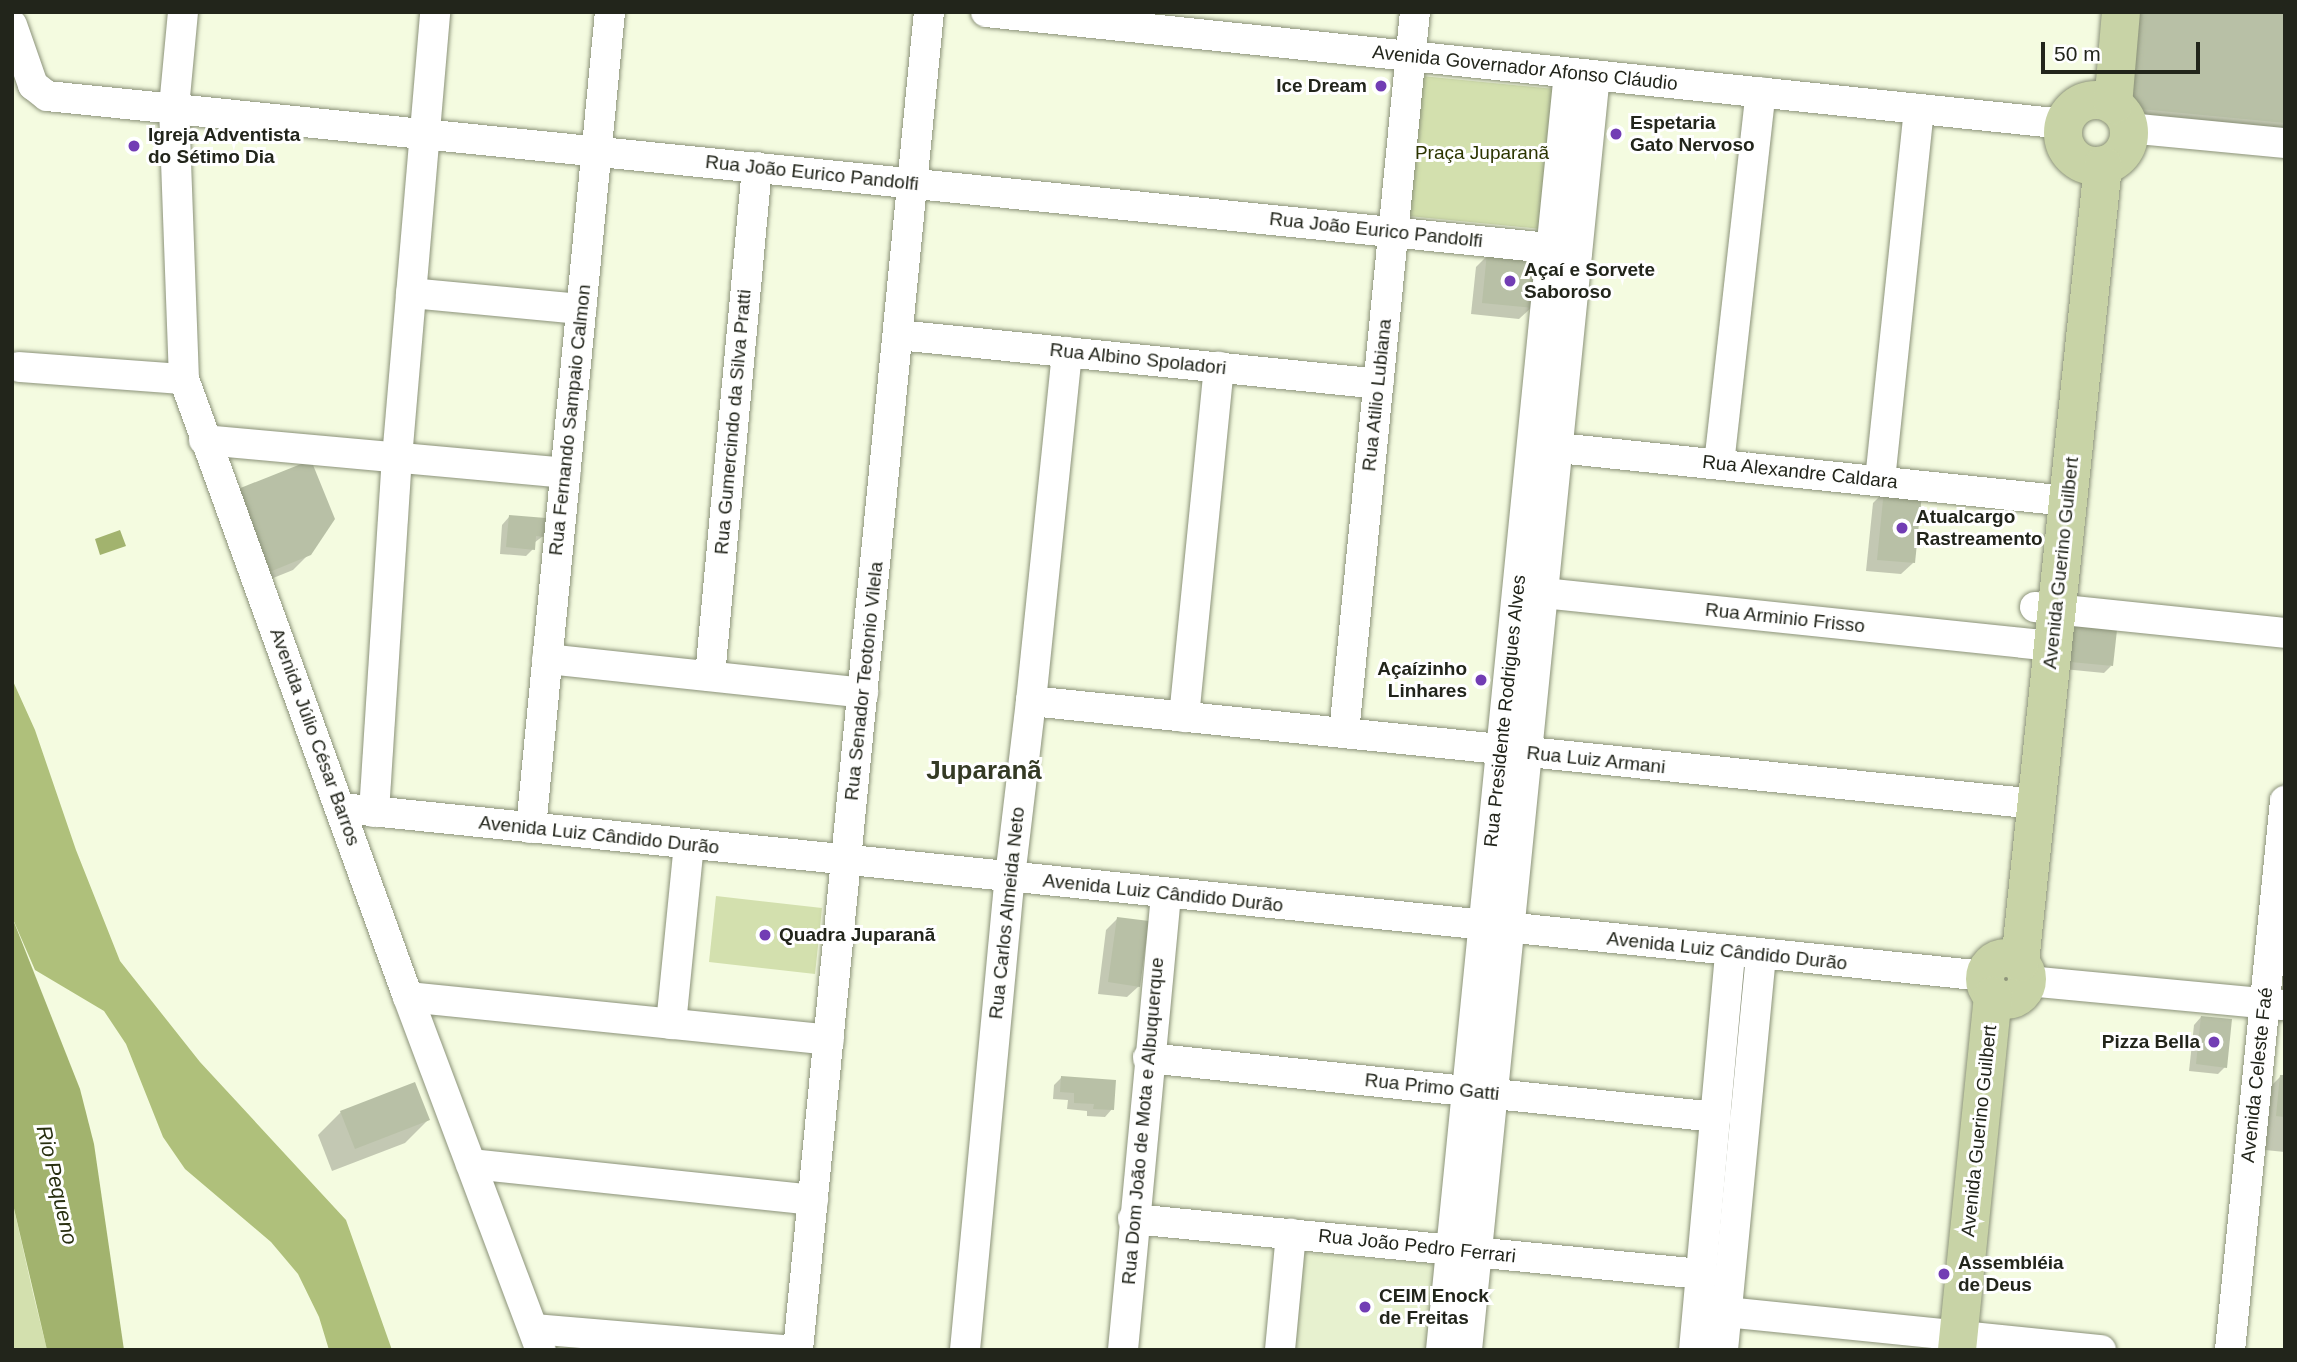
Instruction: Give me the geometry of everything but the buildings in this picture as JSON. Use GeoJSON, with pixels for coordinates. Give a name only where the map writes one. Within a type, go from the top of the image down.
{"type":"FeatureCollection","features":[{"type":"Feature","properties":{"kind":"main road"},"geometry":{"type":"LineString","coordinates":[[2094,12],[2098,114],[2126,147],[2112,162],[2093,164],[2074,158],[2064,142],[2098,114],[2121,12]]}},
{"type":"Feature","properties":{"kind":"main road","name":"Avenida Guerino Guilbert"},"geometry":{"type":"LineString","coordinates":[[1968,1343],[2093,164]]}},
{"type":"Feature","properties":{"kind":"street","name":"Avenida Júlio César Barros"},"geometry":{"type":"LineString","coordinates":[[183,12],[174,107],[184,379],[204,440],[342,808],[408,997],[537,1339]]}},
{"type":"Feature","properties":{"kind":"street"},"geometry":{"type":"LineString","coordinates":[[373,812],[397,458],[435,12]]}},
{"type":"Feature","properties":{"kind":"street","name":"Rua Fernando Sampaio Calmon"},"geometry":{"type":"LineString","coordinates":[[531,828],[610,12]]}},
{"type":"Feature","properties":{"kind":"street","name":"Rua Senador Teotonio Vilela"},"geometry":{"type":"LineString","coordinates":[[799,1350],[929,12]]}},
{"type":"Feature","properties":{"kind":"street","name":"Avenida Governador Afonso Cláudio"},"geometry":{"type":"LineString","coordinates":[[986,12],[1919,109],[2098,114],[2285,143]]}},
{"type":"Feature","properties":{"kind":"street","name":"Rua Atilio Lubiana"},"geometry":{"type":"LineString","coordinates":[[1344,733],[1415,12]]}},
{"type":"Feature","properties":{"kind":"street","name":"Rua João Eurico Pandolfi"},"geometry":{"type":"LineString","coordinates":[[12,25],[33,85],[47,96],[1564,250]]}},
{"type":"Feature","properties":{"kind":"street","name":"Rua Presidente Rodrigues Alves"},"geometry":{"type":"LineString","coordinates":[[1441,1350],[1464,1251],[1582,74]]}},
{"type":"Feature","properties":{"kind":"street"},"geometry":{"type":"LineString","coordinates":[[1719,464],[1761,92]]}},
{"type":"Feature","properties":{"kind":"street"},"geometry":{"type":"LineString","coordinates":[[1880,480],[1919,109]]}},
{"type":"Feature","properties":{"kind":"street","name":"Rua Gumercindo da Silva Pratti"},"geometry":{"type":"LineString","coordinates":[[710,676],[757,167]]}},
{"type":"Feature","properties":{"kind":"street"},"geometry":{"type":"LineString","coordinates":[[411,293],[581,309]]}},
{"type":"Feature","properties":{"kind":"street","name":"Rua Albino Spoladori"},"geometry":{"type":"LineString","coordinates":[[898,335],[1378,384]]}},
{"type":"Feature","properties":{"kind":"street","name":"Rua Carlos Almeida Neto"},"geometry":{"type":"LineString","coordinates":[[965,1350],[1010,877],[1067,352]]}},
{"type":"Feature","properties":{"kind":"street"},"geometry":{"type":"LineString","coordinates":[[19,367],[184,379]]}},
{"type":"Feature","properties":{"kind":"street"},"geometry":{"type":"LineString","coordinates":[[1184,717],[1219,368]]}},
{"type":"Feature","properties":{"kind":"street"},"geometry":{"type":"LineString","coordinates":[[204,440],[565,473]]}},
{"type":"Feature","properties":{"kind":"street","name":"Rua Alexandre Caldara"},"geometry":{"type":"LineString","coordinates":[[1545,447],[2057,500]]}},
{"type":"Feature","properties":{"kind":"street","name":"Rua Arminio Frisso"},"geometry":{"type":"LineString","coordinates":[[1530,591],[2044,626],[2285,633]]}},
{"type":"Feature","properties":{"kind":"street"},"geometry":{"type":"LineString","coordinates":[[547,659],[863,692]]}},
{"type":"Feature","properties":{"kind":"street","name":"Rua Luiz Armani"},"geometry":{"type":"LineString","coordinates":[[1031,701],[2025,803]]}},
{"type":"Feature","properties":{"kind":"street","name":"Avenida Celeste Faé"},"geometry":{"type":"LineString","coordinates":[[2230,1350],[2275,1005],[2285,801]]}},
{"type":"Feature","properties":{"kind":"street","name":"Avenida Luiz Cândido Durão"},"geometry":{"type":"LineString","coordinates":[[342,808],[1730,952],[2275,1005]]}},
{"type":"Feature","properties":{"kind":"street"},"geometry":{"type":"LineString","coordinates":[[671,1024],[689,844]]}},
{"type":"Feature","properties":{"kind":"street","name":"Rua Dom João de Mota e Albuquerque"},"geometry":{"type":"LineString","coordinates":[[1123,1350],[1148,1058],[1166,893]]}},
{"type":"Feature","properties":{"kind":"street"},"geometry":{"type":"LineString","coordinates":[[1694,1350],[1730,952]]}},
{"type":"Feature","properties":{"kind":"street"},"geometry":{"type":"LineString","coordinates":[[1723,1350],[1761,955]]}},
{"type":"Feature","properties":{"kind":"street"},"geometry":{"type":"LineString","coordinates":[[408,997],[829,1040]]}},
{"type":"Feature","properties":{"kind":"street","name":"Rua Primo Gatti"},"geometry":{"type":"LineString","coordinates":[[1148,1058],[1716,1117]]}},
{"type":"Feature","properties":{"kind":"street"},"geometry":{"type":"LineString","coordinates":[[471,1164],[813,1200]]}},
{"type":"Feature","properties":{"kind":"street","name":"Rua João Pedro Ferrari"},"geometry":{"type":"LineString","coordinates":[[1133,1219],[1701,1274]]}},
{"type":"Feature","properties":{"kind":"street"},"geometry":{"type":"LineString","coordinates":[[1280,1350],[1291,1234]]}},
{"type":"Feature","properties":{"kind":"street","name":"Rua Presidente Rodrigues Alves"},"geometry":{"type":"LineString","coordinates":[[1464,1251],[1467,1350]]}},
{"type":"Feature","properties":{"kind":"street"},"geometry":{"type":"LineString","coordinates":[[1727,1312],[1968,1343],[2101,1350]]}},
{"type":"Feature","properties":{"kind":"street"},"geometry":{"type":"LineString","coordinates":[[537,1339],[782,1350]]}},
{"type":"Feature","properties":{"kind":"shaded area"},"geometry":{"type":"Polygon","coordinates":[[[12,679],[35,730],[76,850],[120,961],[200,1062],[346,1220],[392,1350],[329,1350],[319,1317],[298,1274],[271,1242],[185,1169],[163,1137],[126,1044],[104,1011],[35,970],[12,917],[12,679]]]}},
{"type":"Feature","properties":{"kind":"shaded area","name":"CEIM Enock de Freitas"},"geometry":{"type":"Polygon","coordinates":[[[1304,1253],[1435,1264],[1427,1350],[1295,1350],[1304,1253]]]}},
{"type":"Feature","properties":{"kind":"green space","name":"Praça Juparanã"},"geometry":{"type":"Polygon","coordinates":[[[1422,76],[1555,89],[1541,229],[1408,216],[1422,76]]]}},
{"type":"Feature","properties":{"kind":"green space","name":"Quadra Juparanã"},"geometry":{"type":"Polygon","coordinates":[[[716,896],[822,908],[815,974],[709,962],[716,896]]]}},
{"type":"Feature","properties":{"kind":"green space"},"geometry":{"type":"Polygon","coordinates":[[[12,1200],[33,1293],[47,1350],[12,1350],[12,1200]]]}},
{"type":"Feature","properties":{"kind":"water"},"geometry":{"type":"Polygon","coordinates":[[[120,530],[126,546],[100,555],[95,539],[120,530]]]}},
{"type":"Feature","properties":{"kind":"water","name":"Rio Pequeno"},"geometry":{"type":"Polygon","coordinates":[[[12,917],[80,1089],[94,1144],[124,1350],[47,1350],[12,1200],[12,917]]]}},
{"type":"Feature","properties":{"kind":"place","name":"Ice Dream"},"geometry":{"type":"Point","coordinates":[1381,86]}},
{"type":"Feature","properties":{"kind":"place","name":"Espetaria Gato Nervoso"},"geometry":{"type":"Point","coordinates":[1616,134]}},
{"type":"Feature","properties":{"kind":"place","name":"Igreja Adventista do Sétimo Dia"},"geometry":{"type":"Point","coordinates":[134,146]}},
{"type":"Feature","properties":{"kind":"place","name":"Açaí e Sorvete Saboroso"},"geometry":{"type":"Point","coordinates":[1510,281]}},
{"type":"Feature","properties":{"kind":"place","name":"Atualcargo Rastreamento"},"geometry":{"type":"Point","coordinates":[1902,528]}},
{"type":"Feature","properties":{"kind":"place","name":"Açaízinho Linhares"},"geometry":{"type":"Point","coordinates":[1481,680]}},
{"type":"Feature","properties":{"kind":"place","name":"Quadra Juparanã"},"geometry":{"type":"Point","coordinates":[765,935]}},
{"type":"Feature","properties":{"kind":"place","name":"Pizza Bella"},"geometry":{"type":"Point","coordinates":[2214,1042]}},
{"type":"Feature","properties":{"kind":"place","name":"Assembléia de Deus"},"geometry":{"type":"Point","coordinates":[1944,1274]}},
{"type":"Feature","properties":{"kind":"place","name":"CEIM Enock de Freitas"},"geometry":{"type":"Point","coordinates":[1365,1307]}},
{"type":"Feature","properties":{"kind":"district","name":"Juparanã"},"geometry":{"type":"Point","coordinates":[984,771]}}]}
